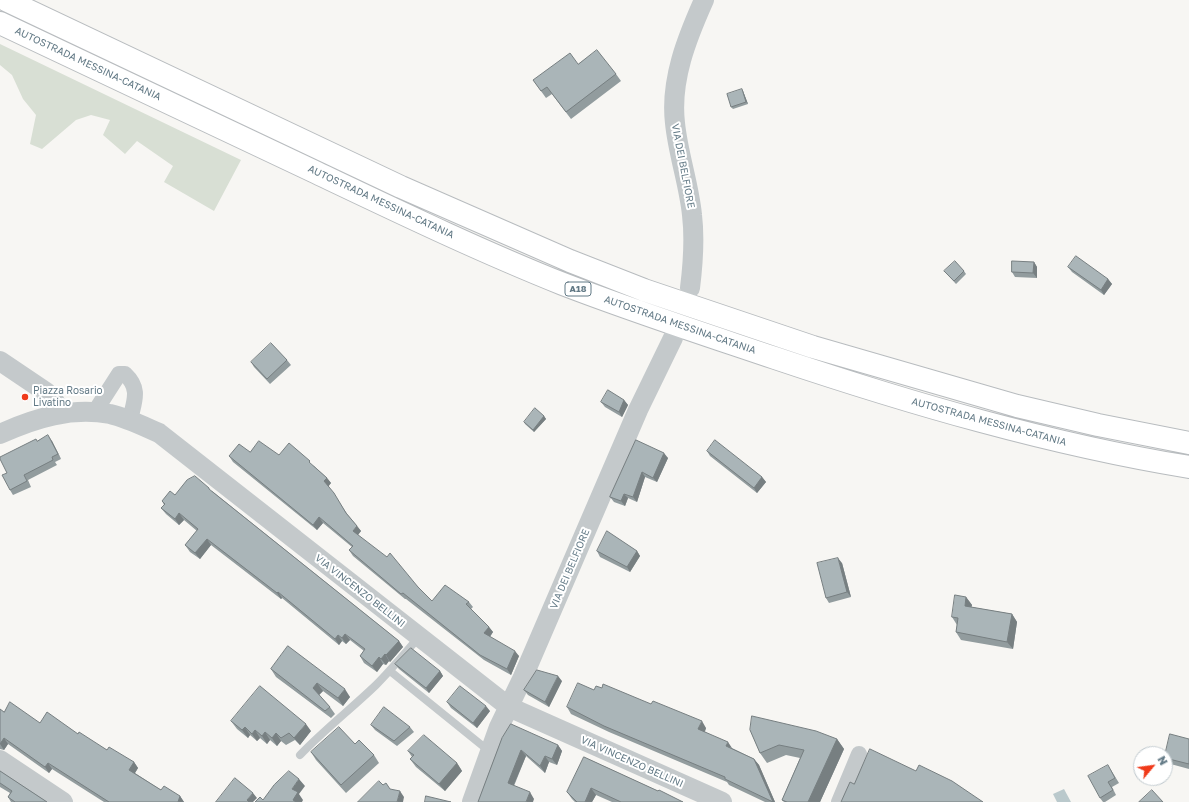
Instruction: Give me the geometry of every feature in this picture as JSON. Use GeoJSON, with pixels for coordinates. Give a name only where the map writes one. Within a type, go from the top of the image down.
{"type":"FeatureCollection","features":[{"type":"Feature","properties":{"kind":"highway","name":"A18"},"geometry":{"type":"LineString","coordinates":[[6,0],[415,193],[570,261],[644,290],[814,346],[1009,404],[1098,425],[1189,443]]}},
{"type":"Feature","properties":{"kind":"highway","name":"AUTOSTRADA MESSINA-CATANIA"},"geometry":{"type":"LineString","coordinates":[[0,23],[399,211],[562,283],[635,311],[911,401],[1014,429],[1093,448],[1189,467]]}},
{"type":"Feature","properties":{"kind":"street","name":"VIA DEI BELFIORE"},"geometry":{"type":"LineString","coordinates":[[690,288],[694,255],[692,215],[674,122],[675,98],[679,69],[688,38],[704,0]]}},
{"type":"Feature","properties":{"kind":"street","name":"VIA DEI BELFIORE"},"geometry":{"type":"LineString","coordinates":[[472,802],[499,727],[638,410],[673,338]]}},
{"type":"Feature","properties":{"kind":"street"},"geometry":{"type":"LineString","coordinates":[[0,361],[46,392],[55,402],[61,413]]}},
{"type":"Feature","properties":{"kind":"street"},"geometry":{"type":"LineString","coordinates":[[94,412],[119,374],[125,374],[132,381],[136,393],[130,420]]}},
{"type":"Feature","properties":{"kind":"street","name":"VIA VINCENZO BELLINI"},"geometry":{"type":"LineString","coordinates":[[0,434],[40,418],[61,413],[81,412],[111,414],[130,420],[159,433],[509,707],[722,802]]}},
{"type":"Feature","properties":{"kind":"street"},"geometry":{"type":"LineString","coordinates":[[839,802],[859,754]]}},
{"type":"Feature","properties":{"kind":"street"},"geometry":{"type":"LineString","coordinates":[[0,760],[63,802]]}},
{"type":"Feature","properties":{"kind":"lane"},"geometry":{"type":"LineString","coordinates":[[300,755],[390,671],[419,637]]}},
{"type":"Feature","properties":{"kind":"lane"},"geometry":{"type":"LineString","coordinates":[[390,671],[490,752]]}},
{"type":"Feature","properties":{"kind":"shaded area"},"geometry":{"type":"Polygon","coordinates":[[[0,44],[241,160],[214,211],[164,182],[173,166],[137,141],[125,154],[103,135],[110,120],[91,115],[76,120],[42,149],[30,144],[36,115],[23,99],[12,75],[0,65],[0,44]]]}},
{"type":"Feature","properties":{"kind":"shaded area"},"geometry":{"type":"Polygon","coordinates":[[[1064,789],[1071,802],[1057,802],[1053,794],[1064,789]]]}},
{"type":"Feature","properties":{"kind":"building"},"geometry":{"type":"Polygon","coordinates":[[[597,50],[616,74],[566,112],[547,87],[541,91],[533,80],[570,53],[578,64],[597,50]]]}},
{"type":"Feature","properties":{"kind":"building"},"geometry":{"type":"Polygon","coordinates":[[[742,89],[746,102],[731,107],[727,94],[742,89]]]}},
{"type":"Feature","properties":{"kind":"building"},"geometry":{"type":"Polygon","coordinates":[[[1076,256],[1108,279],[1101,290],[1068,267],[1076,256]]]}},
{"type":"Feature","properties":{"kind":"building"},"geometry":{"type":"Polygon","coordinates":[[[955,261],[964,271],[954,281],[944,271],[955,261]]]}},
{"type":"Feature","properties":{"kind":"building"},"geometry":{"type":"Polygon","coordinates":[[[1012,261],[1034,262],[1033,273],[1012,272],[1012,261]]]}},
{"type":"Feature","properties":{"kind":"building"},"geometry":{"type":"Polygon","coordinates":[[[271,343],[287,360],[267,379],[251,362],[271,343]]]}},
{"type":"Feature","properties":{"kind":"building"},"geometry":{"type":"Polygon","coordinates":[[[608,390],[624,400],[619,412],[601,402],[608,390]]]}},
{"type":"Feature","properties":{"kind":"building"},"geometry":{"type":"Polygon","coordinates":[[[535,408],[544,416],[533,430],[524,422],[535,408]]]}},
{"type":"Feature","properties":{"kind":"building"},"geometry":{"type":"Polygon","coordinates":[[[48,435],[58,454],[52,457],[53,460],[24,475],[27,481],[10,490],[2,475],[7,473],[0,457],[36,439],[37,441],[48,435]]]}},
{"type":"Feature","properties":{"kind":"building"},"geometry":{"type":"Polygon","coordinates":[[[636,440],[664,453],[653,478],[642,472],[633,497],[624,494],[621,501],[610,497],[636,440]]]}},
{"type":"Feature","properties":{"kind":"building"},"geometry":{"type":"Polygon","coordinates":[[[715,440],[762,477],[754,488],[707,451],[715,440]]]}},
{"type":"Feature","properties":{"kind":"building"},"geometry":{"type":"Polygon","coordinates":[[[259,441],[279,455],[289,443],[310,461],[309,462],[327,478],[324,481],[357,526],[353,531],[387,557],[390,553],[418,587],[432,601],[445,585],[469,602],[466,604],[489,627],[484,633],[515,651],[507,669],[480,655],[403,593],[401,594],[349,550],[353,546],[319,517],[313,525],[229,456],[239,444],[250,452],[259,441]]]}},
{"type":"Feature","properties":{"kind":"building"},"geometry":{"type":"Polygon","coordinates":[[[195,476],[209,489],[399,641],[381,659],[379,657],[372,666],[360,656],[365,649],[345,634],[342,638],[338,635],[335,639],[278,592],[277,593],[207,539],[195,553],[185,545],[198,529],[179,513],[175,519],[161,508],[165,504],[162,501],[170,491],[175,495],[187,480],[195,476]]]}},
{"type":"Feature","properties":{"kind":"building"},"geometry":{"type":"Polygon","coordinates":[[[607,531],[637,551],[627,567],[597,551],[607,531]]]}},
{"type":"Feature","properties":{"kind":"building"},"geometry":{"type":"Polygon","coordinates":[[[838,558],[847,592],[826,598],[817,563],[838,558]]]}},
{"type":"Feature","properties":{"kind":"building"},"geometry":{"type":"Polygon","coordinates":[[[955,595],[966,597],[965,606],[1012,614],[1007,642],[956,632],[958,618],[952,617],[955,595]]]}},
{"type":"Feature","properties":{"kind":"building"},"geometry":{"type":"Polygon","coordinates":[[[288,646],[345,689],[338,698],[317,683],[313,688],[330,707],[325,711],[271,669],[288,646]]]}},
{"type":"Feature","properties":{"kind":"building"},"geometry":{"type":"Polygon","coordinates":[[[411,648],[440,671],[426,688],[395,664],[411,648]]]}},
{"type":"Feature","properties":{"kind":"building"},"geometry":{"type":"Polygon","coordinates":[[[537,670],[558,676],[545,702],[524,690],[537,670]]]}},
{"type":"Feature","properties":{"kind":"building"},"geometry":{"type":"Polygon","coordinates":[[[578,683],[594,690],[596,686],[602,688],[603,684],[651,704],[653,701],[702,721],[698,729],[728,742],[726,746],[754,759],[773,802],[725,779],[725,777],[604,726],[567,707],[578,683]]]}},
{"type":"Feature","properties":{"kind":"building"},"geometry":{"type":"Polygon","coordinates":[[[260,686],[306,724],[294,738],[289,733],[281,738],[276,733],[272,738],[265,732],[262,736],[255,730],[252,734],[245,727],[242,730],[231,721],[260,686]]]}},
{"type":"Feature","properties":{"kind":"building"},"geometry":{"type":"Polygon","coordinates":[[[460,686],[486,706],[473,723],[447,702],[460,686]]]}},
{"type":"Feature","properties":{"kind":"building"},"geometry":{"type":"Polygon","coordinates":[[[10,702],[40,723],[47,712],[78,734],[79,732],[107,750],[109,747],[134,762],[129,770],[161,790],[164,786],[180,796],[178,802],[109,802],[48,763],[45,767],[4,738],[0,744],[0,709],[4,712],[10,702]]]}},
{"type":"Feature","properties":{"kind":"building"},"geometry":{"type":"Polygon","coordinates":[[[384,707],[410,727],[394,741],[371,725],[384,707]]]}},
{"type":"Feature","properties":{"kind":"building"},"geometry":{"type":"Polygon","coordinates":[[[752,716],[816,731],[837,739],[808,802],[787,802],[782,800],[804,750],[779,745],[760,753],[750,730],[752,716]]]}},
{"type":"Feature","properties":{"kind":"building"},"geometry":{"type":"Polygon","coordinates":[[[511,724],[558,745],[552,759],[545,756],[540,766],[521,750],[508,783],[530,792],[526,802],[478,802],[502,738],[511,724]]]}},
{"type":"Feature","properties":{"kind":"building"},"geometry":{"type":"Polygon","coordinates":[[[339,727],[355,744],[359,740],[374,755],[341,785],[311,752],[339,727]]]}},
{"type":"Feature","properties":{"kind":"building"},"geometry":{"type":"Polygon","coordinates":[[[1170,734],[1189,739],[1189,764],[1173,760],[1173,746],[1167,746],[1170,734]]]}},
{"type":"Feature","properties":{"kind":"building"},"geometry":{"type":"Polygon","coordinates":[[[424,735],[457,763],[439,784],[410,759],[414,755],[408,751],[424,735]]]}},
{"type":"Feature","properties":{"kind":"building"},"geometry":{"type":"Polygon","coordinates":[[[870,749],[916,771],[919,765],[952,781],[983,802],[841,802],[850,782],[854,784],[870,749]]]}},
{"type":"Feature","properties":{"kind":"building"},"geometry":{"type":"Polygon","coordinates":[[[584,757],[683,802],[621,802],[591,788],[585,802],[577,802],[567,792],[584,757]]]}},
{"type":"Feature","properties":{"kind":"building"},"geometry":{"type":"Polygon","coordinates":[[[1108,765],[1115,778],[1108,782],[1113,790],[1100,798],[1088,776],[1108,765]]]}},
{"type":"Feature","properties":{"kind":"building"},"geometry":{"type":"Polygon","coordinates":[[[0,771],[47,802],[15,802],[8,797],[12,791],[0,783],[0,771]]]}},
{"type":"Feature","properties":{"kind":"building"},"geometry":{"type":"Polygon","coordinates":[[[289,771],[299,779],[292,789],[298,792],[293,800],[296,802],[255,802],[260,797],[263,800],[274,785],[289,771]]]}},
{"type":"Feature","properties":{"kind":"building"},"geometry":{"type":"Polygon","coordinates":[[[235,778],[253,793],[247,800],[249,802],[216,802],[235,778]]]}},
{"type":"Feature","properties":{"kind":"building"},"geometry":{"type":"Polygon","coordinates":[[[379,781],[383,785],[386,783],[390,789],[400,791],[397,802],[358,802],[379,781]]]}},
{"type":"Feature","properties":{"kind":"building"},"geometry":{"type":"Polygon","coordinates":[[[1152,790],[1163,802],[1139,802],[1152,790]]]}},
{"type":"Feature","properties":{"kind":"building"},"geometry":{"type":"Polygon","coordinates":[[[426,796],[451,802],[425,802],[426,796]]]}},
{"type":"Feature","properties":{"kind":"place","name":"Piazza Rosario Livatino"},"geometry":{"type":"Point","coordinates":[25,397]}}]}
